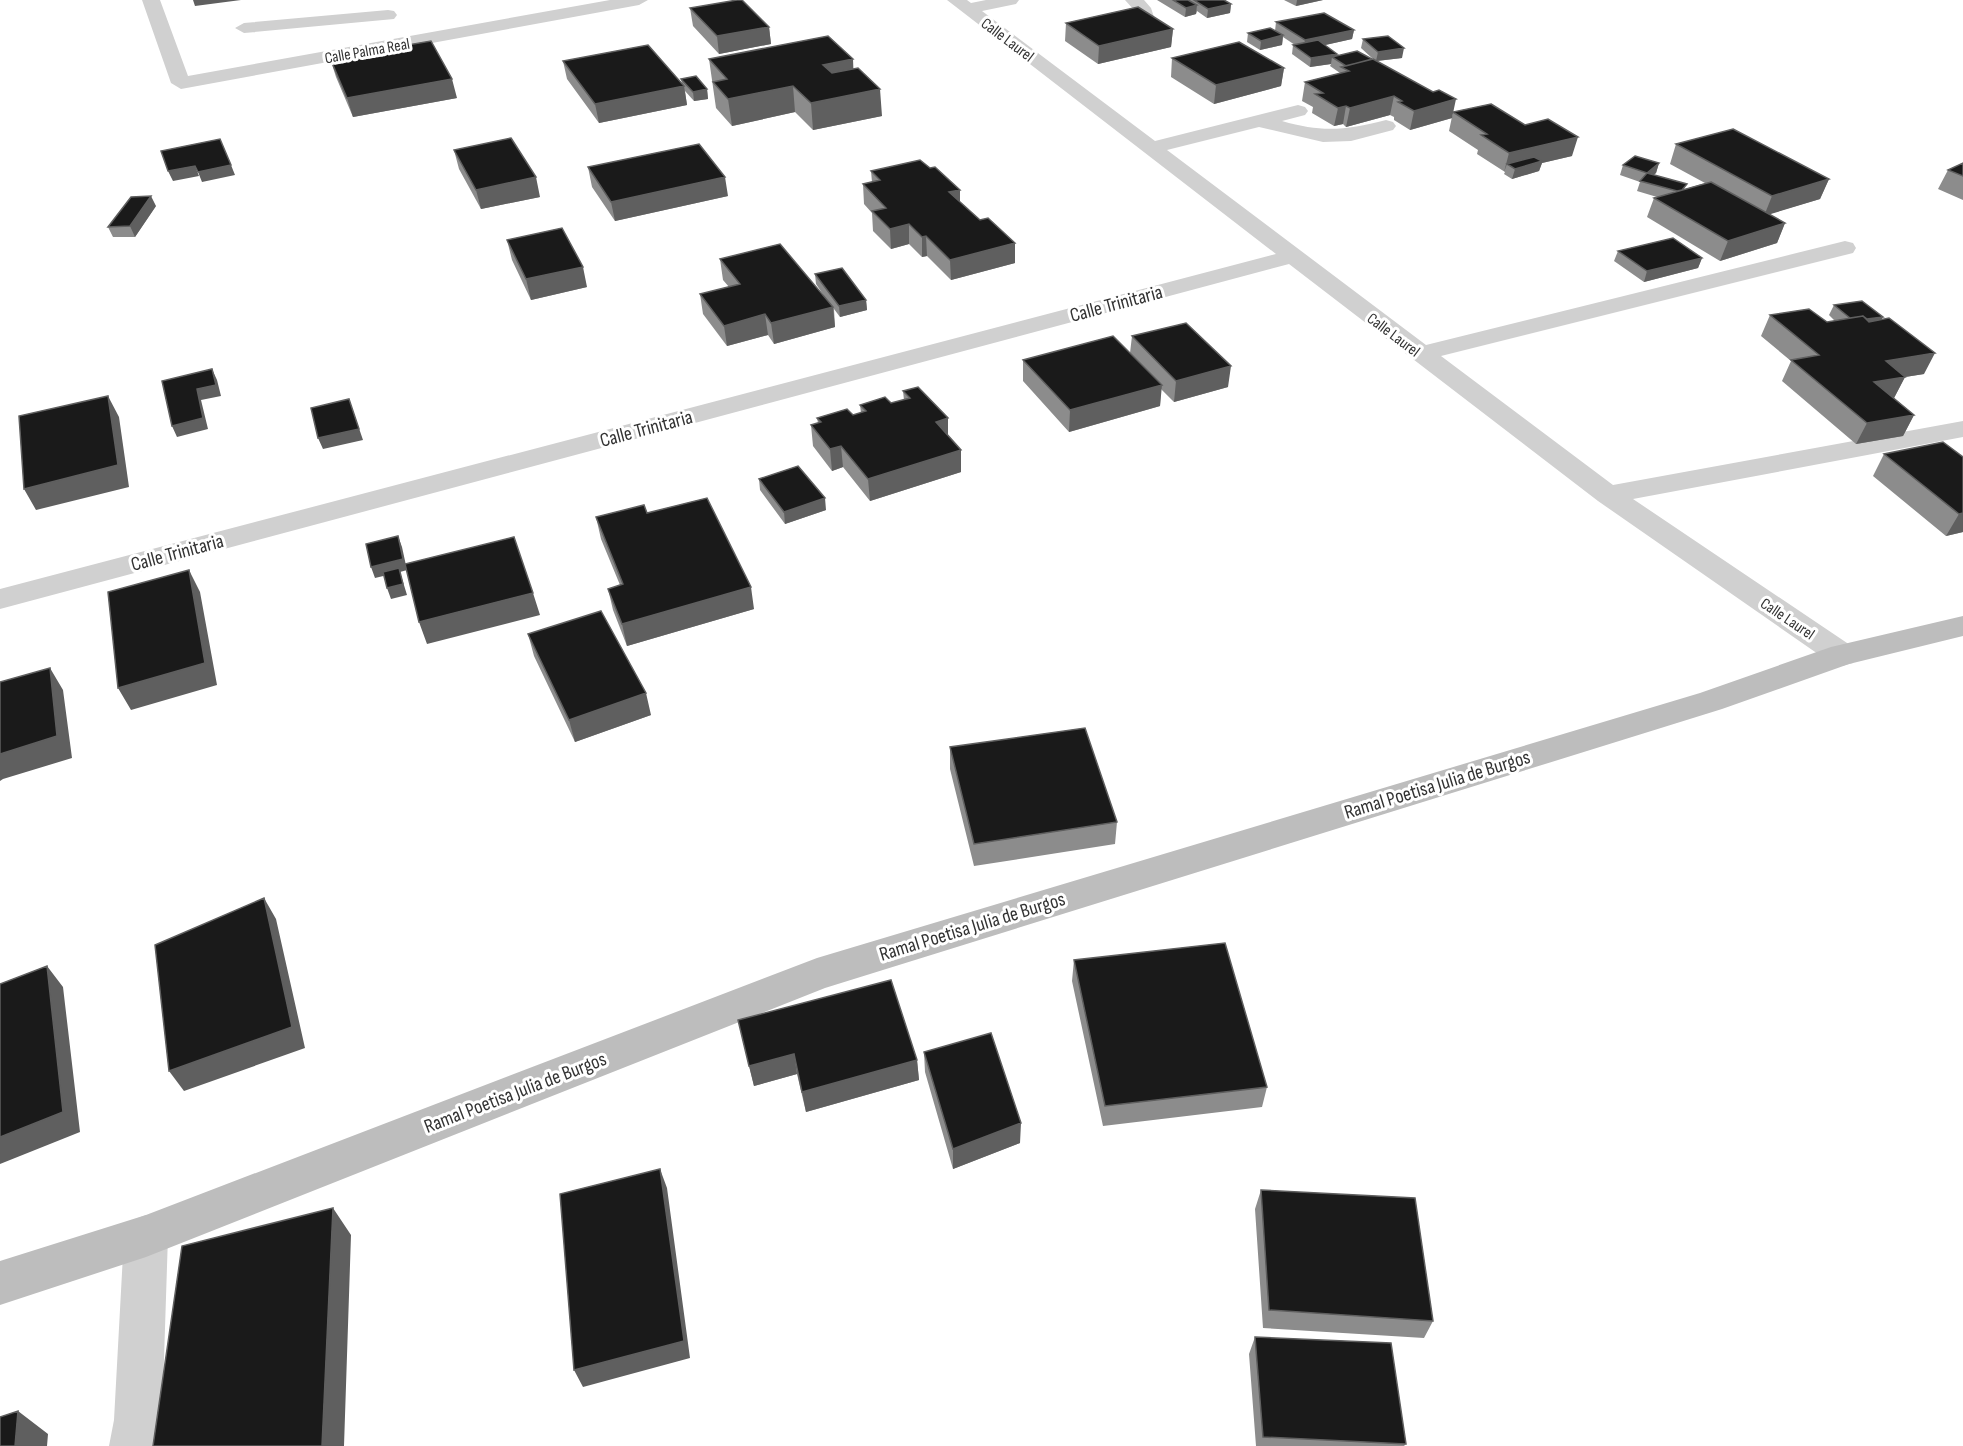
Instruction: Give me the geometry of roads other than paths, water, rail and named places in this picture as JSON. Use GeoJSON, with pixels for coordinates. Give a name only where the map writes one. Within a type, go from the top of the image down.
{"type":"FeatureCollection","features":[{"type":"Feature","properties":{"kind":"street","name":"Calle Palma Real"},"geometry":{"type":"LineString","coordinates":[[152,0],[181,83],[639,0]]}},
{"type":"Feature","properties":{"kind":"street"},"geometry":{"type":"LineString","coordinates":[[962,4],[1010,0]]}},
{"type":"Feature","properties":{"kind":"street"},"geometry":{"type":"LineString","coordinates":[[1134,0],[1142,8],[1148,26]]}},
{"type":"Feature","properties":{"kind":"street","name":"Calle Laurel"},"geometry":{"type":"LineString","coordinates":[[962,4],[1608,495],[1842,655]]}},
{"type":"Feature","properties":{"kind":"street"},"geometry":{"type":"LineString","coordinates":[[244,28],[383,7],[408,42]]}},
{"type":"Feature","properties":{"kind":"street"},"geometry":{"type":"LineString","coordinates":[[1151,148],[1298,111]]}},
{"type":"Feature","properties":{"kind":"street"},"geometry":{"type":"LineString","coordinates":[[1259,121],[1328,138],[1353,137],[1386,126]]}},
{"type":"Feature","properties":{"kind":"street"},"geometry":{"type":"LineString","coordinates":[[1421,354],[1845,248]]}},
{"type":"Feature","properties":{"kind":"street","name":"Calle Trinitaria"},"geometry":{"type":"LineString","coordinates":[[0,599],[1293,256]]}},
{"type":"Feature","properties":{"kind":"street"},"geometry":{"type":"LineString","coordinates":[[1608,495],[1963,429]]}},
{"type":"Feature","properties":{"kind":"street","name":"Ramal Poetisa Julia de Burgos"},"geometry":{"type":"LineString","coordinates":[[0,1283],[146,1236],[817,974],[1699,704],[1842,655],[1963,626]]}},
{"type":"Feature","properties":{"kind":"street"},"geometry":{"type":"LineString","coordinates":[[133,1446],[138,1420],[146,1236]]}}]}
